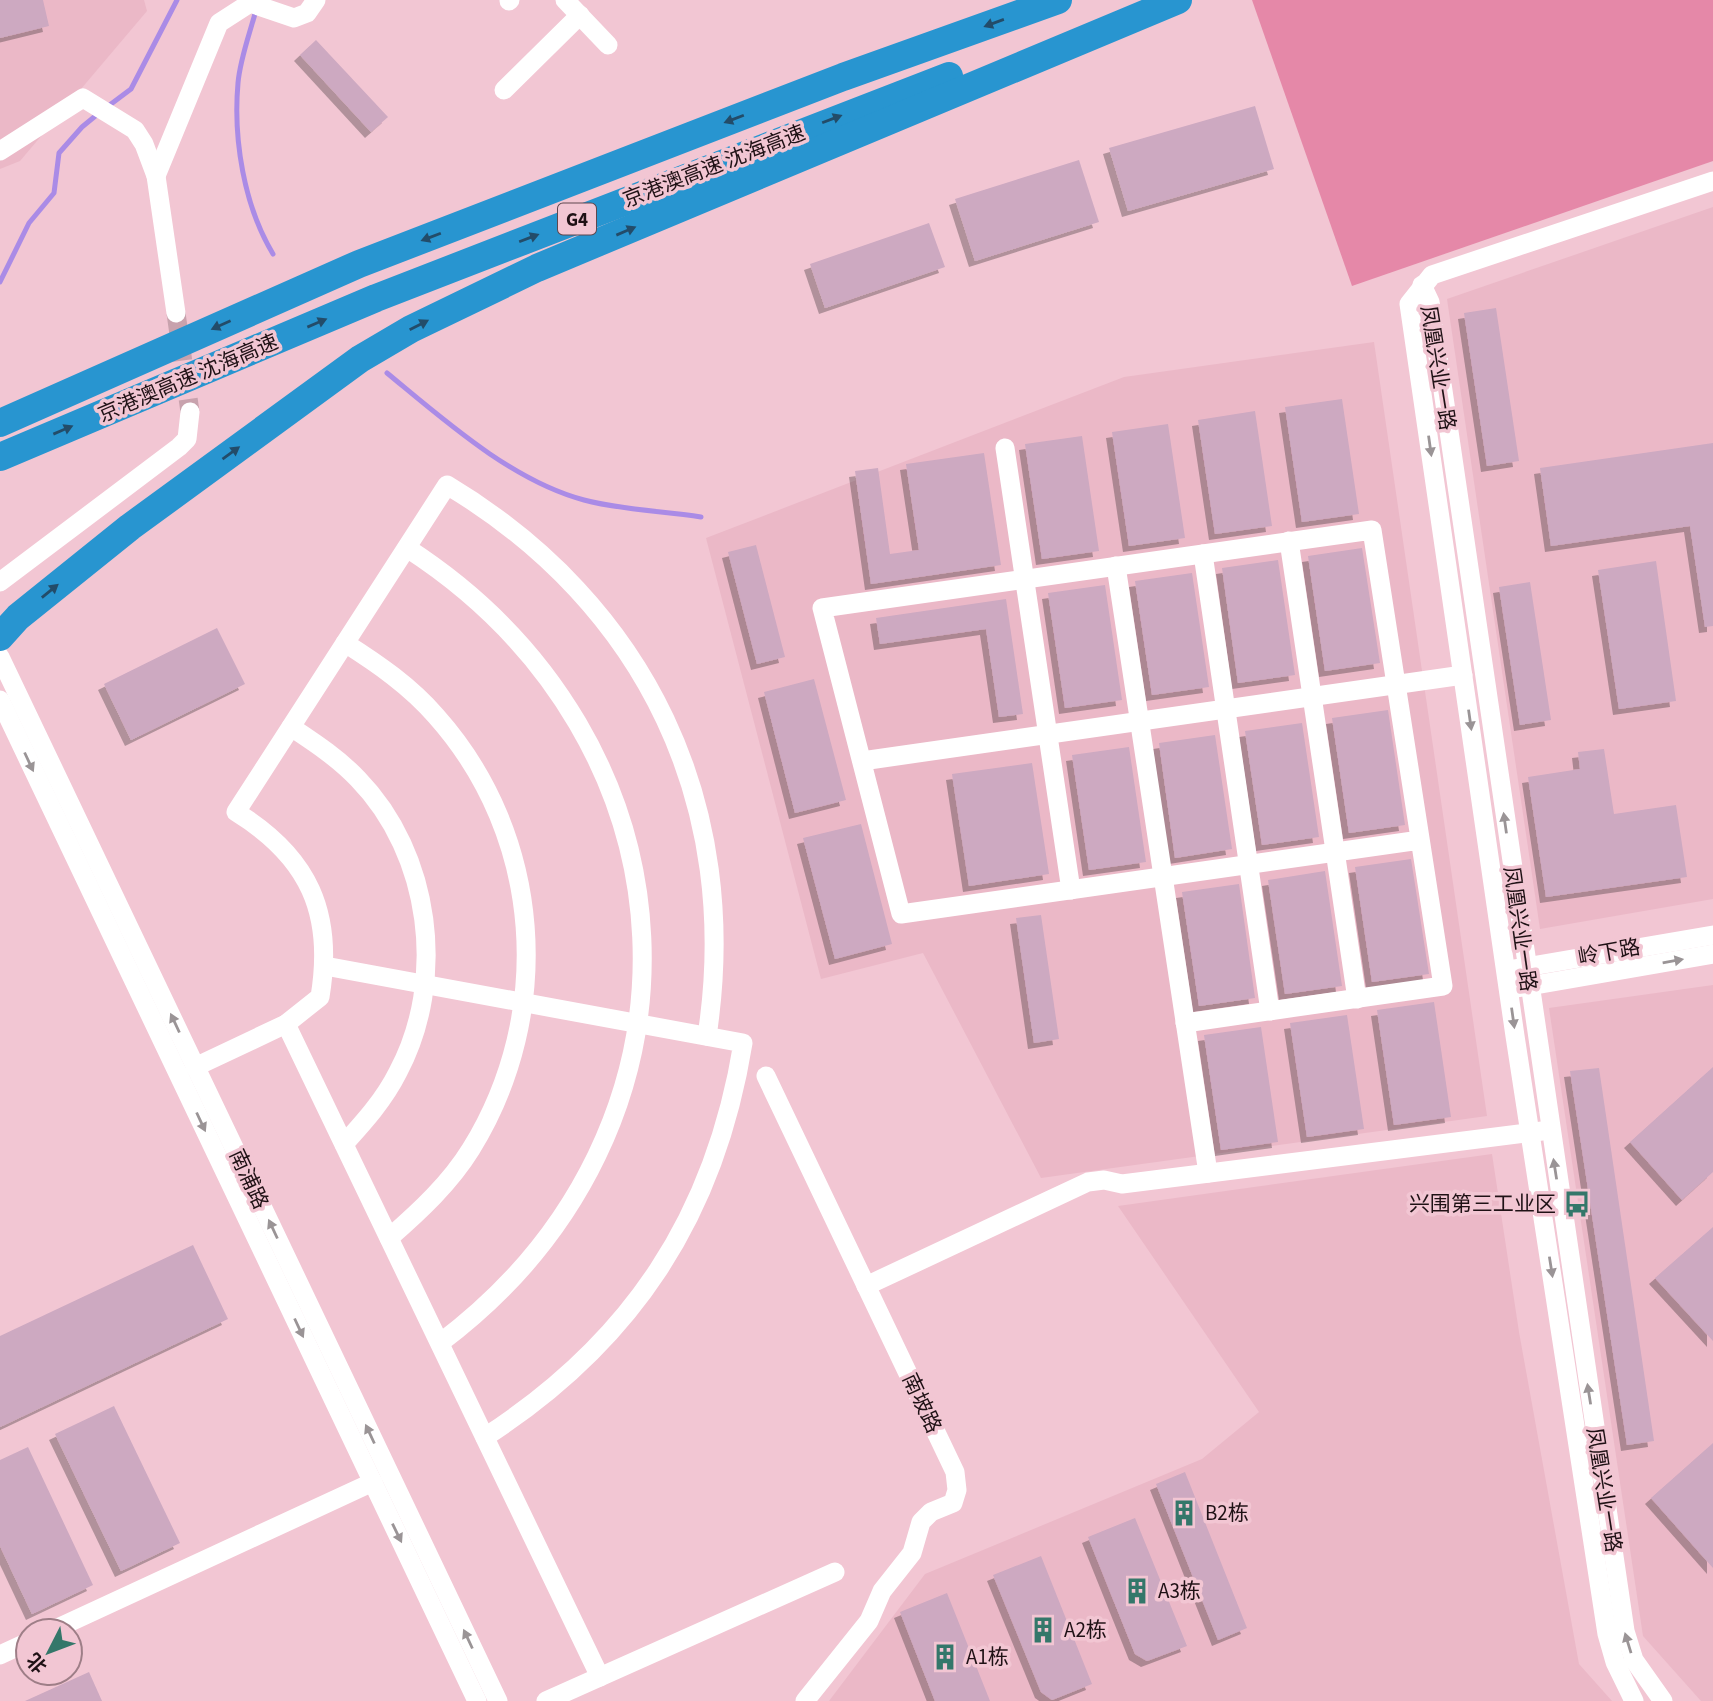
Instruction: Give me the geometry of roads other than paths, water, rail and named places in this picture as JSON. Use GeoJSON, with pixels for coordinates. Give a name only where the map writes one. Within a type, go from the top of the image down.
{"type":"FeatureCollection","features":[{"type":"Feature","properties":{"kind":"highway","name":"京港澳高速 沈海高速"},"geometry":{"type":"LineString","coordinates":[[0,423],[359,264],[843,77],[1058,0]]}},
{"type":"Feature","properties":{"kind":"highway","name":"京港澳高速 沈海高速"},"geometry":{"type":"LineString","coordinates":[[0,457],[376,298],[860,108],[1161,0]]}},
{"type":"Feature","properties":{"kind":"highway"},"geometry":{"type":"LineString","coordinates":[[0,637],[18,617],[130,527],[360,359],[411,329],[537,268],[1178,0]]}},
{"type":"Feature","properties":{"kind":"street"},"geometry":{"type":"LineString","coordinates":[[156,176],[219,23],[259,5],[295,18],[307,13],[316,0]]}},
{"type":"Feature","properties":{"kind":"street"},"geometry":{"type":"LineString","coordinates":[[565,0],[608,45]]}},
{"type":"Feature","properties":{"kind":"street"},"geometry":{"type":"LineString","coordinates":[[504,90],[580,15]]}},
{"type":"Feature","properties":{"kind":"street"},"geometry":{"type":"LineString","coordinates":[[0,150],[83,98],[135,130],[156,176],[176,313]]}},
{"type":"Feature","properties":{"kind":"street"},"geometry":{"type":"LineString","coordinates":[[1422,285],[1432,275],[1713,181]]}},
{"type":"Feature","properties":{"kind":"street","name":"凤凰兴业一路"},"geometry":{"type":"LineString","coordinates":[[1422,285],[1409,304],[1463,675],[1517,978]]}},
{"type":"Feature","properties":{"kind":"street","name":"凤凰兴业一路"},"geometry":{"type":"LineString","coordinates":[[1422,285],[1430,302],[1517,978],[1607,1634],[1615,1662],[1634,1701]]}},
{"type":"Feature","properties":{"kind":"street"},"geometry":{"type":"LineString","coordinates":[[0,582],[179,447],[187,439],[190,412]]}},
{"type":"Feature","properties":{"kind":"street"},"geometry":{"type":"LineString","coordinates":[[1005,449],[1071,890]]}},
{"type":"Feature","properties":{"kind":"street"},"geometry":{"type":"LineString","coordinates":[[195,1067],[286,1024],[320,998],[325,966],[322,924],[317,904],[304,876],[286,850],[263,828],[236,812],[447,485],[508,524],[545,555],[587,598],[631,656],[650,687],[680,752],[702,821],[713,893],[715,929],[714,977],[707,1036]]}},
{"type":"Feature","properties":{"kind":"street"},"geometry":{"type":"LineString","coordinates":[[1185,1023],[1443,986],[1372,530],[822,608],[901,914],[1420,840]]}},
{"type":"Feature","properties":{"kind":"street"},"geometry":{"type":"LineString","coordinates":[[1289,541],[1357,999]]}},
{"type":"Feature","properties":{"kind":"street"},"geometry":{"type":"LineString","coordinates":[[407,548],[464,588],[515,636],[559,691],[594,752],[620,817],[636,885],[641,955],[637,1023],[630,1059],[610,1126],[574,1199],[518,1274],[494,1299],[440,1343]]}},
{"type":"Feature","properties":{"kind":"street"},"geometry":{"type":"LineString","coordinates":[[1203,554],[1270,1011]]}},
{"type":"Feature","properties":{"kind":"street"},"geometry":{"type":"LineString","coordinates":[[1116,566],[1208,1173]]}},
{"type":"Feature","properties":{"kind":"street"},"geometry":{"type":"LineString","coordinates":[[345,643],[408,688],[436,716],[481,778],[499,813],[522,887],[527,926],[525,1003],[506,1080],[477,1139],[446,1183],[389,1238]]}},
{"type":"Feature","properties":{"kind":"street","name":"南浦路"},"geometry":{"type":"LineString","coordinates":[[0,657],[498,1701]]}},
{"type":"Feature","properties":{"kind":"street"},"geometry":{"type":"LineString","coordinates":[[862,761],[1463,675]]}},
{"type":"Feature","properties":{"kind":"street","name":"南浦路"},"geometry":{"type":"LineString","coordinates":[[0,701],[477,1701]]}},
{"type":"Feature","properties":{"kind":"street"},"geometry":{"type":"LineString","coordinates":[[291,727],[328,751],[360,781],[387,816],[407,855],[420,897],[427,941],[425,984],[416,1029],[399,1072],[374,1110],[344,1144]]}},
{"type":"Feature","properties":{"kind":"street","name":"岭下路"},"geometry":{"type":"LineString","coordinates":[[1517,978],[1713,935]]}},
{"type":"Feature","properties":{"kind":"street","name":"岭下路"},"geometry":{"type":"LineString","coordinates":[[1517,978],[1713,954]]}},
{"type":"Feature","properties":{"kind":"street"},"geometry":{"type":"LineString","coordinates":[[325,966],[743,1043],[723,1136],[699,1199],[681,1236],[644,1293],[610,1335],[551,1391],[485,1437]]}},
{"type":"Feature","properties":{"kind":"street"},"geometry":{"type":"LineString","coordinates":[[286,1024],[600,1677]]}},
{"type":"Feature","properties":{"kind":"street","name":"南坡路"},"geometry":{"type":"LineString","coordinates":[[766,1076],[954,1472],[957,1490],[953,1503],[931,1512],[921,1522],[912,1553],[882,1591],[869,1621],[805,1701]]}},
{"type":"Feature","properties":{"kind":"street"},"geometry":{"type":"LineString","coordinates":[[866,1286],[1088,1182],[1104,1180],[1122,1184],[1540,1131]]}},
{"type":"Feature","properties":{"kind":"street","name":"凤凰兴业一路"},"geometry":{"type":"LineString","coordinates":[[1540,1131],[1625,1631],[1634,1660],[1663,1701]]}},
{"type":"Feature","properties":{"kind":"street"},"geometry":{"type":"LineString","coordinates":[[81,1617],[373,1482]]}},
{"type":"Feature","properties":{"kind":"street"},"geometry":{"type":"LineString","coordinates":[[546,1701],[835,1572]]}},
{"type":"Feature","properties":{"kind":"waterway"},"geometry":{"type":"LineString","coordinates":[[107,107],[131,89],[177,0]]}},
{"type":"Feature","properties":{"kind":"waterway"},"geometry":{"type":"LineString","coordinates":[[256,10],[239,74],[237,127],[248,194],[273,254]]}},
{"type":"Feature","properties":{"kind":"waterway"},"geometry":{"type":"LineString","coordinates":[[0,282],[29,223],[54,193],[59,153],[82,127],[99,113]]}},
{"type":"Feature","properties":{"kind":"waterway"},"geometry":{"type":"LineString","coordinates":[[387,373],[480,447],[531,479],[557,491],[613,506],[701,517]]}},
{"type":"Feature","properties":{"kind":"tunnel"},"geometry":{"type":"LineString","coordinates":[[176,313],[190,412]]}},
{"type":"Feature","properties":{"kind":"place","name":"兴围第三工业区"},"geometry":{"type":"Point","coordinates":[1577,1204]}},
{"type":"Feature","properties":{"kind":"place","name":"B2栋"},"geometry":{"type":"Point","coordinates":[1184,1513]}},
{"type":"Feature","properties":{"kind":"place","name":"A3栋"},"geometry":{"type":"Point","coordinates":[1137,1591]}},
{"type":"Feature","properties":{"kind":"place","name":"A2栋"},"geometry":{"type":"Point","coordinates":[1043,1630]}},
{"type":"Feature","properties":{"kind":"place","name":"A1栋"},"geometry":{"type":"Point","coordinates":[945,1657]}}]}
